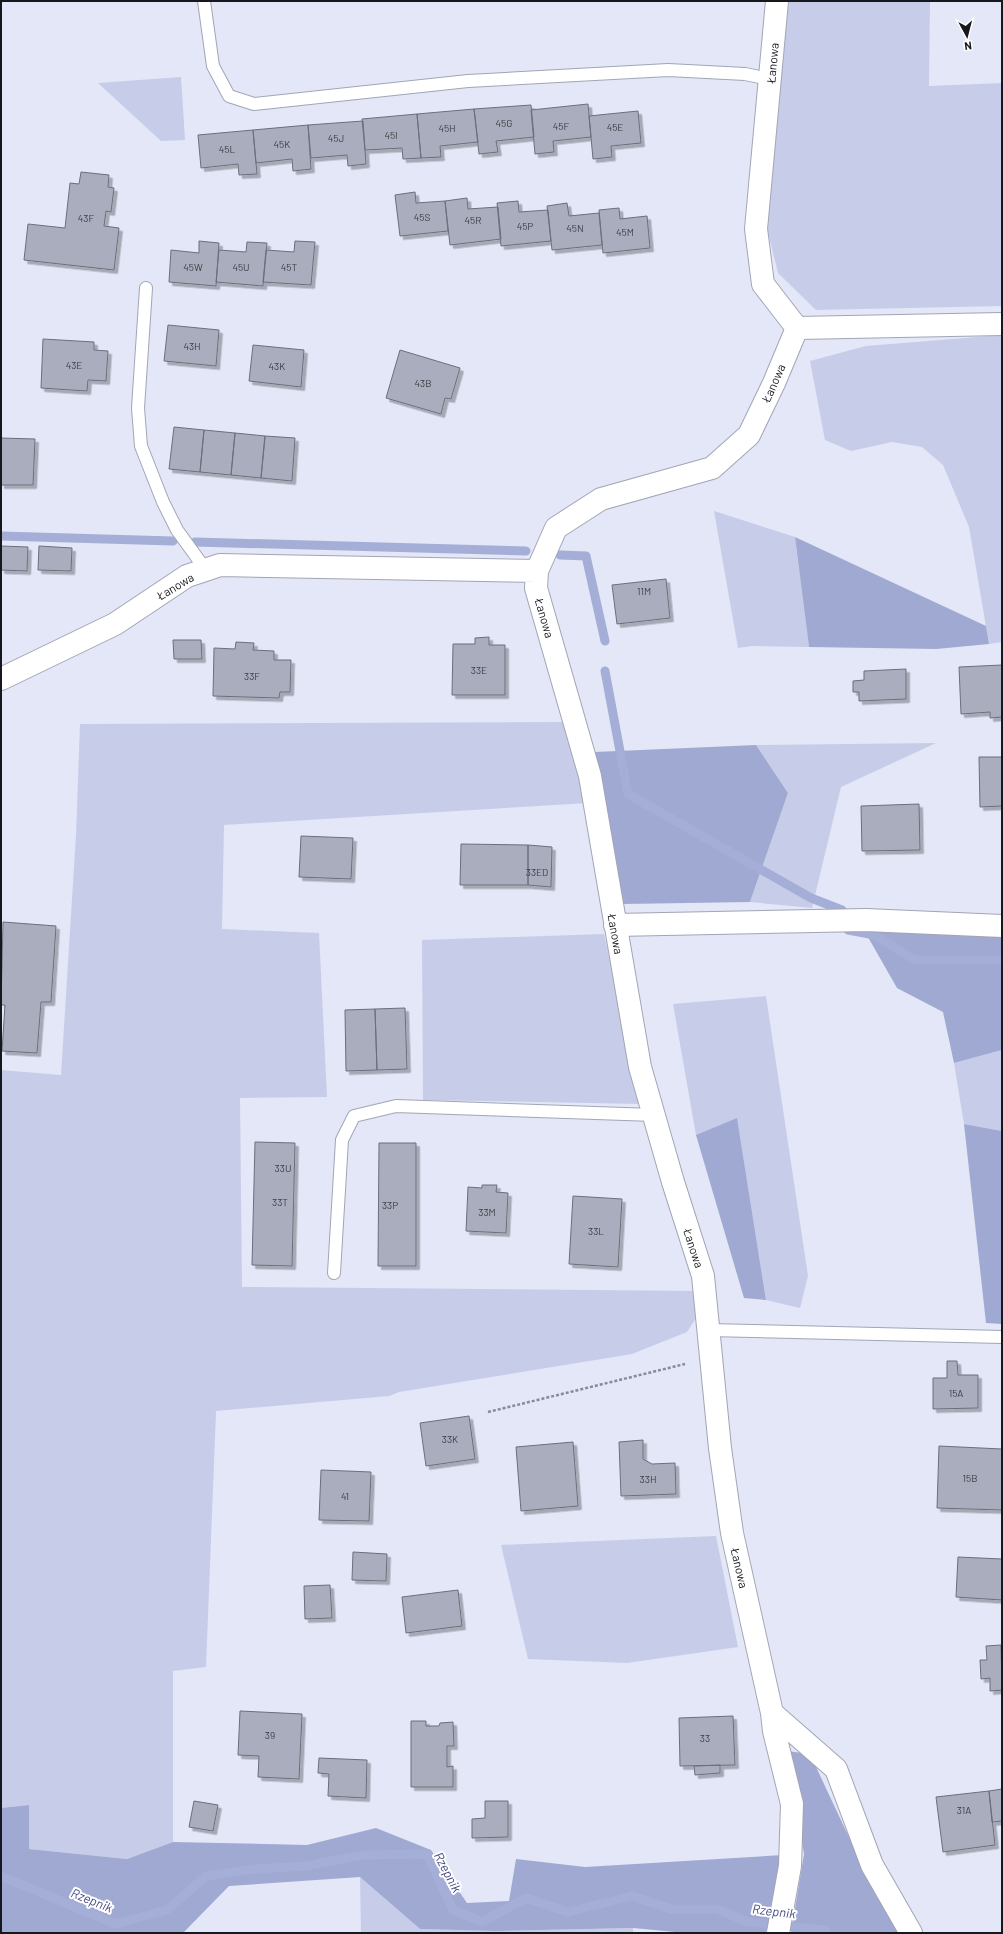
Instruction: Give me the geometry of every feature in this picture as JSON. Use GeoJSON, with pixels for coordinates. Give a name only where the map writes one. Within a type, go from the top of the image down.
{"type":"FeatureCollection","features":[{"type":"Feature","properties":{"kind":"street","name":"Łanowa"},"geometry":{"type":"LineString","coordinates":[[777,1],[756,229],[763,284],[797,328],[774,383],[749,435],[712,468],[601,499],[556,528],[536,572],[536,588],[590,776],[640,1067],[673,1182],[704,1276],[720,1448],[732,1534],[772,1713],[774,1731],[792,1804],[790,1866],[778,1933]]}},
{"type":"Feature","properties":{"kind":"street"},"geometry":{"type":"LineString","coordinates":[[797,328],[1002,324]]}},
{"type":"Feature","properties":{"kind":"street","name":"Łanowa"},"geometry":{"type":"LineString","coordinates":[[1,679],[115,624],[187,576],[220,565],[536,572]]}},
{"type":"Feature","properties":{"kind":"street"},"geometry":{"type":"LineString","coordinates":[[615,925],[866,920],[1002,926]]}},
{"type":"Feature","properties":{"kind":"street"},"geometry":{"type":"LineString","coordinates":[[772,1713],[836,1769],[872,1865],[911,1933]]}},
{"type":"Feature","properties":{"kind":"lane"},"geometry":{"type":"LineString","coordinates":[[204,1],[213,66],[229,96],[254,104],[468,80],[668,70],[745,74],[770,79]]}},
{"type":"Feature","properties":{"kind":"lane"},"geometry":{"type":"LineString","coordinates":[[146,288],[138,408],[142,446],[163,502],[177,530],[206,570]]}},
{"type":"Feature","properties":{"kind":"lane"},"geometry":{"type":"LineString","coordinates":[[334,1273],[342,1140],[354,1116],[396,1106],[654,1116]]}},
{"type":"Feature","properties":{"kind":"lane"},"geometry":{"type":"LineString","coordinates":[[708,1330],[1002,1337]]}},
{"type":"Feature","properties":{"kind":"path"},"geometry":{"type":"LineString","coordinates":[[488,1412],[711,1358]]}},
{"type":"Feature","properties":{"kind":"shaded area"},"geometry":{"type":"Polygon","coordinates":[[[789,1],[930,1],[929,86],[1002,83],[1002,306],[816,310],[778,273],[767,228],[779,90],[789,1]]]}},
{"type":"Feature","properties":{"kind":"shaded area"},"geometry":{"type":"Polygon","coordinates":[[[181,77],[185,140],[161,141],[98,83],[181,77]]]}},
{"type":"Feature","properties":{"kind":"shaded area"},"geometry":{"type":"Polygon","coordinates":[[[1002,335],[1002,642],[989,644],[969,527],[943,465],[922,447],[892,442],[851,451],[825,440],[810,361],[866,346],[1002,335]]]}},
{"type":"Feature","properties":{"kind":"shaded area"},"geometry":{"type":"Polygon","coordinates":[[[714,511],[795,537],[809,647],[752,646],[738,648],[714,511]]]}},
{"type":"Feature","properties":{"kind":"shaded area"},"geometry":{"type":"Polygon","coordinates":[[[795,537],[986,626],[989,644],[936,649],[809,647],[795,537]]]}},
{"type":"Feature","properties":{"kind":"shaded area"},"geometry":{"type":"Polygon","coordinates":[[[568,722],[588,803],[224,825],[222,929],[319,933],[327,1097],[240,1098],[242,1287],[698,1291],[698,1315],[687,1332],[632,1354],[399,1392],[389,1396],[216,1411],[206,1667],[173,1671],[173,1842],[127,1859],[29,1849],[29,1805],[1,1808],[1,1070],[61,1075],[76,835],[80,724],[568,722]]]}},
{"type":"Feature","properties":{"kind":"shaded area"},"geometry":{"type":"Polygon","coordinates":[[[936,743],[841,787],[812,908],[750,902],[788,793],[756,745],[936,743]]]}},
{"type":"Feature","properties":{"kind":"shaded area"},"geometry":{"type":"Polygon","coordinates":[[[756,745],[788,793],[750,902],[623,904],[595,752],[756,745]]]}},
{"type":"Feature","properties":{"kind":"shaded area"},"geometry":{"type":"Polygon","coordinates":[[[864,930],[1002,935],[1002,1050],[954,1063],[943,1012],[897,988],[864,930]]]}},
{"type":"Feature","properties":{"kind":"shaded area"},"geometry":{"type":"Polygon","coordinates":[[[604,934],[642,1104],[423,1100],[422,940],[604,934]]]}},
{"type":"Feature","properties":{"kind":"shaded area"},"geometry":{"type":"Polygon","coordinates":[[[766,996],[808,1276],[800,1308],[766,1300],[737,1119],[696,1135],[673,1004],[766,996]]]}},
{"type":"Feature","properties":{"kind":"shaded area"},"geometry":{"type":"Polygon","coordinates":[[[1002,1050],[1002,1131],[964,1124],[954,1063],[1002,1050]]]}},
{"type":"Feature","properties":{"kind":"shaded area"},"geometry":{"type":"Polygon","coordinates":[[[737,1118],[766,1300],[744,1298],[696,1135],[737,1118]]]}},
{"type":"Feature","properties":{"kind":"shaded area"},"geometry":{"type":"Polygon","coordinates":[[[964,1124],[1002,1131],[1002,1324],[986,1323],[964,1124]]]}},
{"type":"Feature","properties":{"kind":"shaded area"},"geometry":{"type":"Polygon","coordinates":[[[716,1536],[738,1647],[627,1663],[528,1659],[501,1545],[716,1536]]]}},
{"type":"Feature","properties":{"kind":"shaded area"},"geometry":{"type":"Polygon","coordinates":[[[787,1751],[810,1754],[846,1831],[900,1933],[791,1933],[804,1854],[787,1751]]]}},
{"type":"Feature","properties":{"kind":"shaded area"},"geometry":{"type":"Polygon","coordinates":[[[29,1805],[29,1849],[127,1859],[173,1842],[307,1845],[376,1828],[431,1850],[467,1903],[509,1901],[516,1859],[585,1867],[783,1855],[766,1933],[686,1933],[633,1928],[495,1931],[420,1929],[360,1877],[229,1886],[183,1933],[1,1933],[1,1808],[29,1805]]]}},
{"type":"Feature","properties":{"kind":"shaded area"},"geometry":{"type":"Polygon","coordinates":[[[360,1877],[420,1929],[495,1931],[633,1928],[633,1933],[361,1933],[360,1877]]]}},
{"type":"Feature","properties":{"kind":"building"},"geometry":{"type":"Polygon","coordinates":[[[588,104],[591,137],[553,141],[554,152],[535,154],[531,110],[588,104]]]}},
{"type":"Feature","properties":{"kind":"building"},"geometry":{"type":"Polygon","coordinates":[[[531,105],[534,137],[496,141],[498,152],[479,154],[474,109],[531,105]]]}},
{"type":"Feature","properties":{"kind":"building"},"geometry":{"type":"Polygon","coordinates":[[[474,109],[478,142],[440,146],[441,157],[421,158],[417,114],[474,109]]]}},
{"type":"Feature","properties":{"kind":"building"},"geometry":{"type":"Polygon","coordinates":[[[638,111],[641,143],[611,146],[612,157],[593,159],[589,116],[638,111]]]}},
{"type":"Feature","properties":{"kind":"building"},"geometry":{"type":"Polygon","coordinates":[[[417,114],[421,158],[403,159],[402,148],[365,150],[362,119],[417,114]]]}},
{"type":"Feature","properties":{"kind":"building"},"geometry":{"type":"Polygon","coordinates":[[[363,121],[366,164],[348,166],[347,155],[311,158],[308,125],[363,121]]]}},
{"type":"Feature","properties":{"kind":"building"},"geometry":{"type":"Polygon","coordinates":[[[308,125],[311,169],[293,171],[292,159],[256,163],[253,130],[308,125]]]}},
{"type":"Feature","properties":{"kind":"building"},"geometry":{"type":"Polygon","coordinates":[[[253,130],[257,174],[239,175],[238,164],[201,168],[198,135],[253,130]]]}},
{"type":"Feature","properties":{"kind":"building"},"geometry":{"type":"Polygon","coordinates":[[[81,172],[109,175],[108,187],[114,188],[111,212],[106,211],[104,226],[119,228],[114,270],[24,260],[28,224],[65,228],[70,183],[79,184],[81,172]]]}},
{"type":"Feature","properties":{"kind":"building"},"geometry":{"type":"Polygon","coordinates":[[[415,192],[416,203],[445,201],[448,231],[400,236],[395,195],[415,192]]]}},
{"type":"Feature","properties":{"kind":"building"},"geometry":{"type":"Polygon","coordinates":[[[467,198],[468,209],[498,207],[501,239],[450,245],[445,201],[467,198]]]}},
{"type":"Feature","properties":{"kind":"building"},"geometry":{"type":"Polygon","coordinates":[[[518,201],[519,212],[548,210],[551,241],[501,246],[497,203],[518,201]]]}},
{"type":"Feature","properties":{"kind":"building"},"geometry":{"type":"Polygon","coordinates":[[[567,203],[569,216],[599,213],[602,245],[552,250],[547,206],[567,203]]]}},
{"type":"Feature","properties":{"kind":"building"},"geometry":{"type":"Polygon","coordinates":[[[619,208],[620,219],[647,216],[650,248],[603,253],[599,210],[619,208]]]}},
{"type":"Feature","properties":{"kind":"building"},"geometry":{"type":"Polygon","coordinates":[[[199,241],[219,243],[216,286],[169,282],[171,250],[199,253],[199,241]]]}},
{"type":"Feature","properties":{"kind":"building"},"geometry":{"type":"Polygon","coordinates":[[[295,241],[315,242],[311,285],[263,282],[266,250],[294,252],[295,241]]]}},
{"type":"Feature","properties":{"kind":"building"},"geometry":{"type":"Polygon","coordinates":[[[247,242],[267,243],[263,286],[216,282],[219,250],[246,252],[247,242]]]}},
{"type":"Feature","properties":{"kind":"building"},"geometry":{"type":"Polygon","coordinates":[[[168,325],[219,330],[216,366],[164,361],[168,325]]]}},
{"type":"Feature","properties":{"kind":"building"},"geometry":{"type":"Polygon","coordinates":[[[43,339],[94,342],[94,350],[108,351],[106,381],[88,380],[87,391],[41,388],[43,339]]]}},
{"type":"Feature","properties":{"kind":"building"},"geometry":{"type":"Polygon","coordinates":[[[253,345],[304,350],[301,387],[249,381],[253,345]]]}},
{"type":"Feature","properties":{"kind":"building"},"geometry":{"type":"Polygon","coordinates":[[[400,350],[460,368],[451,399],[445,398],[441,414],[386,398],[400,350]]]}},
{"type":"Feature","properties":{"kind":"building"},"geometry":{"type":"Polygon","coordinates":[[[174,427],[204,430],[200,472],[169,469],[174,427]]]}},
{"type":"Feature","properties":{"kind":"building"},"geometry":{"type":"Polygon","coordinates":[[[204,430],[235,433],[231,475],[200,472],[204,430]]]}},
{"type":"Feature","properties":{"kind":"building"},"geometry":{"type":"Polygon","coordinates":[[[235,433],[265,436],[261,478],[231,475],[235,433]]]}},
{"type":"Feature","properties":{"kind":"building"},"geometry":{"type":"Polygon","coordinates":[[[265,436],[295,438],[292,481],[261,478],[265,436]]]}},
{"type":"Feature","properties":{"kind":"building"},"geometry":{"type":"Polygon","coordinates":[[[1,438],[35,439],[33,485],[1,485],[1,438]]]}},
{"type":"Feature","properties":{"kind":"building"},"geometry":{"type":"Polygon","coordinates":[[[1,546],[28,547],[27,571],[1,570],[1,546]]]}},
{"type":"Feature","properties":{"kind":"building"},"geometry":{"type":"Polygon","coordinates":[[[39,546],[72,548],[71,571],[38,570],[39,546]]]}},
{"type":"Feature","properties":{"kind":"building"},"geometry":{"type":"Polygon","coordinates":[[[666,579],[670,618],[617,624],[612,585],[666,579]]]}},
{"type":"Feature","properties":{"kind":"building"},"geometry":{"type":"Polygon","coordinates":[[[489,637],[489,645],[505,645],[505,695],[452,695],[453,644],[475,644],[475,638],[489,637]]]}},
{"type":"Feature","properties":{"kind":"building"},"geometry":{"type":"Polygon","coordinates":[[[173,640],[201,640],[202,659],[174,659],[173,640]]]}},
{"type":"Feature","properties":{"kind":"building"},"geometry":{"type":"Polygon","coordinates":[[[236,642],[254,643],[253,650],[274,651],[274,660],[291,660],[290,692],[280,692],[279,698],[213,696],[214,648],[235,649],[236,642]]]}},
{"type":"Feature","properties":{"kind":"building"},"geometry":{"type":"Polygon","coordinates":[[[1002,665],[1002,717],[990,718],[990,712],[961,714],[959,667],[1002,665]]]}},
{"type":"Feature","properties":{"kind":"building"},"geometry":{"type":"Polygon","coordinates":[[[906,669],[906,699],[859,701],[859,692],[853,692],[853,681],[864,680],[864,671],[906,669]]]}},
{"type":"Feature","properties":{"kind":"building"},"geometry":{"type":"Polygon","coordinates":[[[979,757],[1002,757],[1002,806],[980,807],[979,757]]]}},
{"type":"Feature","properties":{"kind":"building"},"geometry":{"type":"Polygon","coordinates":[[[919,804],[920,850],[862,851],[861,806],[919,804]]]}},
{"type":"Feature","properties":{"kind":"building"},"geometry":{"type":"Polygon","coordinates":[[[301,836],[353,838],[351,879],[299,877],[301,836]]]}},
{"type":"Feature","properties":{"kind":"building"},"geometry":{"type":"Polygon","coordinates":[[[461,844],[528,845],[528,885],[460,885],[461,844]]]}},
{"type":"Feature","properties":{"kind":"building"},"geometry":{"type":"Polygon","coordinates":[[[528,845],[552,847],[551,887],[528,885],[528,845]]]}},
{"type":"Feature","properties":{"kind":"building"},"geometry":{"type":"Polygon","coordinates":[[[3,922],[56,926],[51,1002],[41,1002],[37,1053],[2,1051],[5,1005],[1,1005],[3,922]]]}},
{"type":"Feature","properties":{"kind":"building"},"geometry":{"type":"Polygon","coordinates":[[[405,1008],[407,1069],[377,1070],[375,1009],[405,1008]]]}},
{"type":"Feature","properties":{"kind":"building"},"geometry":{"type":"Polygon","coordinates":[[[375,1009],[377,1070],[346,1071],[345,1010],[375,1009]]]}},
{"type":"Feature","properties":{"kind":"building"},"geometry":{"type":"Polygon","coordinates":[[[255,1142],[295,1143],[292,1266],[252,1265],[255,1142]]]}},
{"type":"Feature","properties":{"kind":"building"},"geometry":{"type":"Polygon","coordinates":[[[379,1143],[416,1143],[416,1266],[378,1266],[379,1143]]]}},
{"type":"Feature","properties":{"kind":"building"},"geometry":{"type":"Polygon","coordinates":[[[482,1185],[497,1185],[496,1192],[508,1193],[506,1233],[466,1231],[468,1187],[482,1188],[482,1185]]]}},
{"type":"Feature","properties":{"kind":"building"},"geometry":{"type":"Polygon","coordinates":[[[573,1196],[622,1199],[618,1267],[569,1264],[573,1196]]]}},
{"type":"Feature","properties":{"kind":"building"},"geometry":{"type":"Polygon","coordinates":[[[947,1361],[957,1361],[958,1375],[978,1375],[978,1408],[933,1409],[933,1378],[947,1378],[947,1361]]]}},
{"type":"Feature","properties":{"kind":"building"},"geometry":{"type":"Polygon","coordinates":[[[469,1416],[475,1459],[426,1466],[420,1423],[469,1416]]]}},
{"type":"Feature","properties":{"kind":"building"},"geometry":{"type":"Polygon","coordinates":[[[643,1440],[643,1459],[652,1464],[675,1463],[676,1494],[621,1496],[619,1442],[643,1440]]]}},
{"type":"Feature","properties":{"kind":"building"},"geometry":{"type":"Polygon","coordinates":[[[573,1442],[578,1506],[521,1511],[516,1447],[573,1442]]]}},
{"type":"Feature","properties":{"kind":"building"},"geometry":{"type":"Polygon","coordinates":[[[939,1446],[1002,1449],[1002,1510],[937,1508],[939,1446]]]}},
{"type":"Feature","properties":{"kind":"building"},"geometry":{"type":"Polygon","coordinates":[[[321,1470],[371,1472],[369,1521],[319,1520],[321,1470]]]}},
{"type":"Feature","properties":{"kind":"building"},"geometry":{"type":"Polygon","coordinates":[[[353,1552],[387,1554],[386,1581],[352,1580],[353,1552]]]}},
{"type":"Feature","properties":{"kind":"building"},"geometry":{"type":"Polygon","coordinates":[[[958,1557],[1002,1559],[1002,1600],[956,1597],[958,1557]]]}},
{"type":"Feature","properties":{"kind":"building"},"geometry":{"type":"Polygon","coordinates":[[[330,1585],[332,1618],[305,1619],[304,1586],[330,1585]]]}},
{"type":"Feature","properties":{"kind":"building"},"geometry":{"type":"Polygon","coordinates":[[[458,1590],[462,1626],[406,1633],[402,1597],[458,1590]]]}},
{"type":"Feature","properties":{"kind":"building"},"geometry":{"type":"Polygon","coordinates":[[[1001,1645],[1002,1690],[990,1691],[990,1678],[981,1679],[980,1660],[987,1660],[986,1646],[1001,1645]]]}},
{"type":"Feature","properties":{"kind":"building"},"geometry":{"type":"Polygon","coordinates":[[[240,1711],[302,1714],[299,1779],[258,1777],[259,1756],[238,1755],[240,1711]]]}},
{"type":"Feature","properties":{"kind":"building"},"geometry":{"type":"Polygon","coordinates":[[[733,1716],[735,1765],[680,1766],[679,1718],[733,1716]]]}},
{"type":"Feature","properties":{"kind":"building"},"geometry":{"type":"Polygon","coordinates":[[[411,1721],[426,1721],[426,1726],[439,1726],[440,1723],[453,1722],[454,1746],[447,1746],[447,1767],[453,1766],[453,1787],[411,1787],[411,1721]]]}},
{"type":"Feature","properties":{"kind":"building"},"geometry":{"type":"Polygon","coordinates":[[[319,1758],[367,1760],[366,1798],[328,1796],[329,1774],[318,1773],[319,1758]]]}},
{"type":"Feature","properties":{"kind":"building"},"geometry":{"type":"Polygon","coordinates":[[[720,1765],[720,1773],[695,1775],[694,1766],[720,1765]]]}},
{"type":"Feature","properties":{"kind":"building"},"geometry":{"type":"Polygon","coordinates":[[[1002,1789],[1002,1821],[992,1822],[989,1791],[1002,1789]]]}},
{"type":"Feature","properties":{"kind":"building"},"geometry":{"type":"Polygon","coordinates":[[[989,1791],[995,1845],[943,1852],[936,1797],[989,1791]]]}},
{"type":"Feature","properties":{"kind":"building"},"geometry":{"type":"Polygon","coordinates":[[[194,1801],[218,1805],[213,1831],[189,1827],[194,1801]]]}},
{"type":"Feature","properties":{"kind":"building"},"geometry":{"type":"Polygon","coordinates":[[[485,1801],[508,1801],[508,1837],[472,1838],[472,1819],[485,1818],[485,1801]]]}},
{"type":"Feature","properties":{"kind":"waterway"},"geometry":{"type":"LineString","coordinates":[[1,536],[173,541]]}},
{"type":"Feature","properties":{"kind":"waterway"},"geometry":{"type":"LineString","coordinates":[[195,542],[526,551]]}},
{"type":"Feature","properties":{"kind":"waterway"},"geometry":{"type":"LineString","coordinates":[[560,555],[586,556],[605,641]]}},
{"type":"Feature","properties":{"kind":"waterway"},"geometry":{"type":"LineString","coordinates":[[605,671],[628,794],[811,898],[842,910]]}},
{"type":"Feature","properties":{"kind":"waterway"},"geometry":{"type":"LineString","coordinates":[[848,930],[875,935],[914,960],[1002,960]]}},
{"type":"Feature","properties":{"kind":"waterway","name":"Rzepnik"},"geometry":{"type":"LineString","coordinates":[[1,1876],[115,1924],[167,1910],[206,1876],[256,1869],[306,1866],[362,1855],[427,1854],[453,1910],[482,1922],[526,1898],[568,1912],[632,1896],[671,1909],[717,1909],[748,1922],[825,1930],[827,1933]]}}]}
